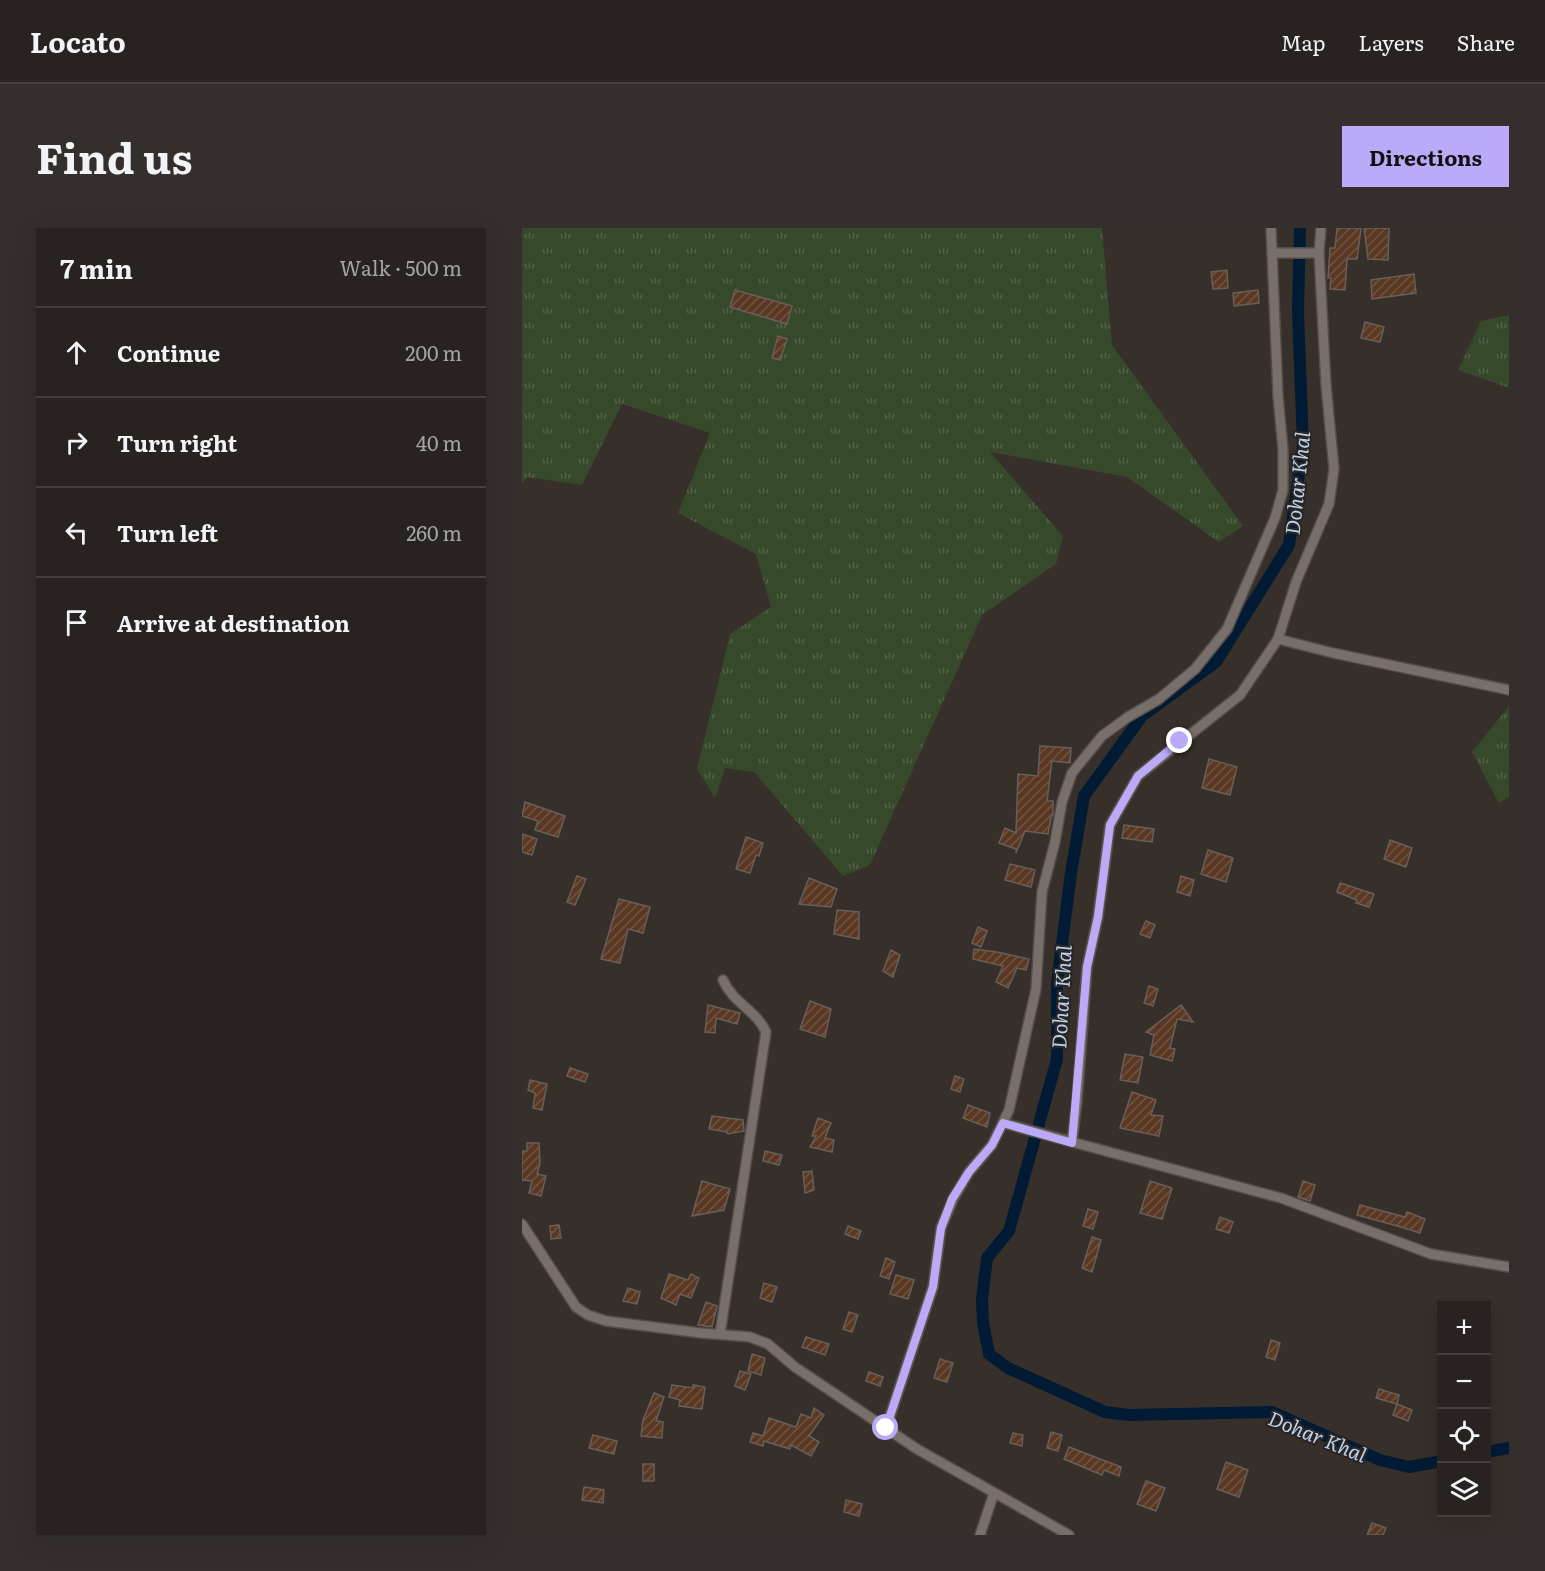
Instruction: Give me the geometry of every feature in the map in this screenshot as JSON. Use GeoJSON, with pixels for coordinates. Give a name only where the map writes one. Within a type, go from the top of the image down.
{"type":"FeatureCollection","features":[{"type":"Feature","properties":{"kind":"street"},"geometry":{"type":"LineString","coordinates":[[886,1428],[933,1287],[941,1228],[952,1199],[969,1172],[992,1145],[1012,1099],[1036,989],[1042,892],[1055,842],[1062,802],[1072,773],[1102,736],[1128,717],[1160,699],[1195,669],[1227,629],[1275,518],[1283,490],[1283,449],[1278,396],[1271,228]]}},
{"type":"Feature","properties":{"kind":"street"},"geometry":{"type":"LineString","coordinates":[[1072,1143],[1087,967],[1098,917],[1110,825],[1138,776],[1240,695],[1278,639],[1296,582],[1329,504],[1334,469],[1316,254],[1321,228]]}},
{"type":"Feature","properties":{"kind":"street"},"geometry":{"type":"LineString","coordinates":[[1272,253],[1316,254]]}},
{"type":"Feature","properties":{"kind":"street"},"geometry":{"type":"LineString","coordinates":[[1278,639],[1333,653],[1509,690]]}},
{"type":"Feature","properties":{"kind":"street"},"geometry":{"type":"LineString","coordinates":[[720,1334],[766,1032],[760,1020],[727,990],[723,980]]}},
{"type":"Feature","properties":{"kind":"street"},"geometry":{"type":"LineString","coordinates":[[1003,1123],[1281,1198],[1431,1254],[1509,1267]]}},
{"type":"Feature","properties":{"kind":"street"},"geometry":{"type":"LineString","coordinates":[[522,1224],[576,1307],[588,1315],[606,1321],[701,1334],[750,1336],[768,1344],[795,1367],[917,1449],[1069,1535]]}},
{"type":"Feature","properties":{"kind":"street"},"geometry":{"type":"LineString","coordinates":[[980,1535],[994,1493]]}},
{"type":"Feature","properties":{"kind":"green space"},"geometry":{"type":"Polygon","coordinates":[[[522,228],[1102,228],[1112,345],[1243,526],[1219,542],[1127,477],[990,452],[1063,536],[1056,564],[982,615],[870,865],[843,876],[754,772],[725,768],[715,798],[697,769],[730,634],[771,607],[756,554],[678,513],[710,433],[622,404],[582,485],[527,477],[522,483],[522,228]]]}},
{"type":"Feature","properties":{"kind":"green space"},"geometry":{"type":"Polygon","coordinates":[[[1509,315],[1509,388],[1458,370],[1481,321],[1509,315]]]}},
{"type":"Feature","properties":{"kind":"green space"},"geometry":{"type":"Polygon","coordinates":[[[1509,706],[1509,797],[1499,803],[1472,752],[1509,706]]]}},
{"type":"Feature","properties":{"kind":"building"},"geometry":{"type":"Polygon","coordinates":[[[1337,228],[1361,228],[1357,259],[1347,259],[1345,290],[1330,289],[1331,278],[1328,278],[1330,248],[1335,248],[1337,228]]]}},
{"type":"Feature","properties":{"kind":"building"},"geometry":{"type":"Polygon","coordinates":[[[1364,228],[1389,228],[1388,260],[1368,259],[1364,228]]]}},
{"type":"Feature","properties":{"kind":"building"},"geometry":{"type":"Polygon","coordinates":[[[1227,270],[1228,288],[1213,289],[1211,272],[1227,270]]]}},
{"type":"Feature","properties":{"kind":"building"},"geometry":{"type":"Polygon","coordinates":[[[1414,274],[1416,293],[1372,299],[1371,280],[1414,274]]]}},
{"type":"Feature","properties":{"kind":"building"},"geometry":{"type":"Polygon","coordinates":[[[735,290],[792,306],[787,324],[730,307],[735,290]]]}},
{"type":"Feature","properties":{"kind":"building"},"geometry":{"type":"Polygon","coordinates":[[[1258,290],[1259,303],[1234,306],[1233,293],[1258,290]]]}},
{"type":"Feature","properties":{"kind":"building"},"geometry":{"type":"Polygon","coordinates":[[[1365,322],[1384,327],[1380,342],[1361,338],[1365,322]]]}},
{"type":"Feature","properties":{"kind":"building"},"geometry":{"type":"Polygon","coordinates":[[[778,336],[787,339],[780,360],[772,358],[778,336]]]}},
{"type":"Feature","properties":{"kind":"building"},"geometry":{"type":"Polygon","coordinates":[[[1040,746],[1071,748],[1070,763],[1052,761],[1047,801],[1053,801],[1053,815],[1048,834],[1025,831],[1016,853],[1016,849],[999,843],[1005,828],[1016,833],[1018,774],[1038,776],[1040,746]]]}},
{"type":"Feature","properties":{"kind":"building"},"geometry":{"type":"Polygon","coordinates":[[[1209,759],[1237,767],[1230,795],[1202,788],[1209,759]]]}},
{"type":"Feature","properties":{"kind":"building"},"geometry":{"type":"Polygon","coordinates":[[[525,802],[565,816],[558,837],[535,830],[538,821],[522,816],[525,802]]]}},
{"type":"Feature","properties":{"kind":"building"},"geometry":{"type":"Polygon","coordinates":[[[1124,825],[1154,829],[1152,842],[1122,838],[1124,825]]]}},
{"type":"Feature","properties":{"kind":"building"},"geometry":{"type":"Polygon","coordinates":[[[522,834],[537,839],[532,855],[522,852],[522,834]]]}},
{"type":"Feature","properties":{"kind":"building"},"geometry":{"type":"Polygon","coordinates":[[[746,837],[763,843],[750,873],[736,869],[746,837]]]}},
{"type":"Feature","properties":{"kind":"building"},"geometry":{"type":"Polygon","coordinates":[[[1390,840],[1412,848],[1406,867],[1384,859],[1390,840]]]}},
{"type":"Feature","properties":{"kind":"building"},"geometry":{"type":"Polygon","coordinates":[[[1208,850],[1233,858],[1226,882],[1201,874],[1208,850]]]}},
{"type":"Feature","properties":{"kind":"building"},"geometry":{"type":"Polygon","coordinates":[[[1010,864],[1035,870],[1031,887],[1005,880],[1010,864]]]}},
{"type":"Feature","properties":{"kind":"building"},"geometry":{"type":"Polygon","coordinates":[[[577,876],[586,879],[575,905],[567,902],[577,876]]]}},
{"type":"Feature","properties":{"kind":"building"},"geometry":{"type":"Polygon","coordinates":[[[1181,876],[1194,880],[1190,896],[1177,892],[1181,876]]]}},
{"type":"Feature","properties":{"kind":"building"},"geometry":{"type":"Polygon","coordinates":[[[809,878],[837,889],[831,907],[799,904],[809,878]]]}},
{"type":"Feature","properties":{"kind":"building"},"geometry":{"type":"Polygon","coordinates":[[[1340,883],[1374,894],[1369,907],[1356,903],[1357,900],[1337,892],[1340,883]]]}},
{"type":"Feature","properties":{"kind":"building"},"geometry":{"type":"Polygon","coordinates":[[[619,899],[650,907],[643,933],[628,929],[620,963],[601,959],[619,899]]]}},
{"type":"Feature","properties":{"kind":"building"},"geometry":{"type":"Polygon","coordinates":[[[837,910],[859,912],[859,939],[834,934],[837,910]]]}},
{"type":"Feature","properties":{"kind":"building"},"geometry":{"type":"Polygon","coordinates":[[[1146,921],[1155,925],[1150,938],[1140,934],[1146,921]]]}},
{"type":"Feature","properties":{"kind":"building"},"geometry":{"type":"Polygon","coordinates":[[[978,927],[987,931],[981,947],[972,943],[978,927]]]}},
{"type":"Feature","properties":{"kind":"building"},"geometry":{"type":"Polygon","coordinates":[[[974,949],[1029,959],[1026,970],[1017,968],[1008,988],[996,982],[1003,966],[973,959],[974,949]]]}},
{"type":"Feature","properties":{"kind":"building"},"geometry":{"type":"Polygon","coordinates":[[[891,950],[900,955],[893,977],[883,971],[891,950]]]}},
{"type":"Feature","properties":{"kind":"building"},"geometry":{"type":"Polygon","coordinates":[[[1149,986],[1158,989],[1153,1006],[1144,1003],[1149,986]]]}},
{"type":"Feature","properties":{"kind":"building"},"geometry":{"type":"Polygon","coordinates":[[[810,1001],[831,1009],[825,1037],[800,1029],[810,1001]]]}},
{"type":"Feature","properties":{"kind":"building"},"geometry":{"type":"Polygon","coordinates":[[[708,1005],[740,1013],[737,1024],[716,1018],[715,1033],[705,1032],[708,1005]]]}},
{"type":"Feature","properties":{"kind":"building"},"geometry":{"type":"Polygon","coordinates":[[[1181,1005],[1193,1022],[1177,1019],[1170,1048],[1175,1049],[1172,1061],[1150,1055],[1154,1035],[1146,1032],[1181,1005]]]}},
{"type":"Feature","properties":{"kind":"building"},"geometry":{"type":"Polygon","coordinates":[[[1125,1054],[1143,1057],[1138,1083],[1120,1080],[1125,1054]]]}},
{"type":"Feature","properties":{"kind":"building"},"geometry":{"type":"Polygon","coordinates":[[[570,1068],[588,1074],[585,1082],[567,1076],[570,1068]]]}},
{"type":"Feature","properties":{"kind":"building"},"geometry":{"type":"Polygon","coordinates":[[[955,1076],[964,1079],[960,1092],[951,1089],[955,1076]]]}},
{"type":"Feature","properties":{"kind":"building"},"geometry":{"type":"Polygon","coordinates":[[[530,1080],[547,1084],[542,1110],[533,1108],[535,1093],[528,1090],[530,1080]]]}},
{"type":"Feature","properties":{"kind":"building"},"geometry":{"type":"Polygon","coordinates":[[[1132,1092],[1156,1100],[1151,1115],[1163,1116],[1159,1136],[1120,1128],[1132,1092]]]}},
{"type":"Feature","properties":{"kind":"building"},"geometry":{"type":"Polygon","coordinates":[[[968,1105],[990,1113],[987,1127],[963,1118],[968,1105]]]}},
{"type":"Feature","properties":{"kind":"building"},"geometry":{"type":"Polygon","coordinates":[[[712,1116],[743,1120],[744,1131],[728,1134],[709,1129],[712,1116]]]}},
{"type":"Feature","properties":{"kind":"building"},"geometry":{"type":"Polygon","coordinates":[[[818,1118],[831,1123],[825,1138],[834,1140],[832,1152],[810,1147],[816,1136],[812,1136],[818,1118]]]}},
{"type":"Feature","properties":{"kind":"building"},"geometry":{"type":"Polygon","coordinates":[[[527,1143],[539,1143],[540,1164],[537,1174],[546,1176],[541,1196],[529,1193],[532,1181],[522,1180],[522,1151],[527,1151],[527,1143]]]}},
{"type":"Feature","properties":{"kind":"building"},"geometry":{"type":"Polygon","coordinates":[[[765,1151],[782,1155],[779,1165],[763,1161],[765,1151]]]}},
{"type":"Feature","properties":{"kind":"building"},"geometry":{"type":"Polygon","coordinates":[[[812,1171],[814,1190],[805,1193],[803,1172],[812,1171]]]}},
{"type":"Feature","properties":{"kind":"building"},"geometry":{"type":"Polygon","coordinates":[[[702,1181],[730,1189],[724,1210],[692,1216],[702,1181]]]}},
{"type":"Feature","properties":{"kind":"building"},"geometry":{"type":"Polygon","coordinates":[[[1150,1181],[1172,1188],[1162,1219],[1140,1213],[1150,1181]]]}},
{"type":"Feature","properties":{"kind":"building"},"geometry":{"type":"Polygon","coordinates":[[[1303,1181],[1315,1185],[1310,1201],[1298,1197],[1303,1181]]]}},
{"type":"Feature","properties":{"kind":"building"},"geometry":{"type":"Polygon","coordinates":[[[1360,1205],[1405,1217],[1407,1212],[1425,1219],[1420,1233],[1357,1215],[1360,1205]]]}},
{"type":"Feature","properties":{"kind":"building"},"geometry":{"type":"Polygon","coordinates":[[[1088,1209],[1098,1212],[1093,1229],[1083,1226],[1088,1209]]]}},
{"type":"Feature","properties":{"kind":"building"},"geometry":{"type":"Polygon","coordinates":[[[1220,1217],[1233,1222],[1229,1233],[1216,1229],[1220,1217]]]}},
{"type":"Feature","properties":{"kind":"building"},"geometry":{"type":"Polygon","coordinates":[[[559,1225],[561,1238],[551,1239],[550,1226],[559,1225]]]}},
{"type":"Feature","properties":{"kind":"building"},"geometry":{"type":"Polygon","coordinates":[[[848,1226],[861,1231],[858,1239],[845,1234],[848,1226]]]}},
{"type":"Feature","properties":{"kind":"building"},"geometry":{"type":"Polygon","coordinates":[[[1092,1237],[1101,1240],[1092,1272],[1082,1268],[1092,1237]]]}},
{"type":"Feature","properties":{"kind":"building"},"geometry":{"type":"Polygon","coordinates":[[[886,1258],[895,1262],[889,1279],[880,1276],[886,1258]]]}},
{"type":"Feature","properties":{"kind":"building"},"geometry":{"type":"Polygon","coordinates":[[[669,1274],[688,1280],[691,1274],[699,1278],[691,1298],[680,1294],[676,1305],[661,1298],[669,1274]]]}},
{"type":"Feature","properties":{"kind":"building"},"geometry":{"type":"Polygon","coordinates":[[[896,1275],[914,1280],[908,1299],[890,1294],[896,1275]]]}},
{"type":"Feature","properties":{"kind":"building"},"geometry":{"type":"Polygon","coordinates":[[[764,1283],[777,1287],[772,1302],[760,1298],[764,1283]]]}},
{"type":"Feature","properties":{"kind":"building"},"geometry":{"type":"Polygon","coordinates":[[[628,1288],[640,1292],[637,1304],[623,1301],[628,1288]]]}},
{"type":"Feature","properties":{"kind":"building"},"geometry":{"type":"Polygon","coordinates":[[[706,1302],[717,1306],[712,1327],[698,1325],[706,1302]]]}},
{"type":"Feature","properties":{"kind":"building"},"geometry":{"type":"Polygon","coordinates":[[[849,1312],[858,1315],[852,1332],[843,1329],[849,1312]]]}},
{"type":"Feature","properties":{"kind":"building"},"geometry":{"type":"Polygon","coordinates":[[[806,1337],[829,1344],[825,1355],[802,1347],[806,1337]]]}},
{"type":"Feature","properties":{"kind":"building"},"geometry":{"type":"Polygon","coordinates":[[[1271,1340],[1280,1343],[1275,1360],[1266,1357],[1271,1340]]]}},
{"type":"Feature","properties":{"kind":"building"},"geometry":{"type":"Polygon","coordinates":[[[752,1354],[765,1358],[761,1375],[748,1371],[752,1354]]]}},
{"type":"Feature","properties":{"kind":"building"},"geometry":{"type":"Polygon","coordinates":[[[940,1359],[953,1363],[947,1382],[934,1378],[940,1359]]]}},
{"type":"Feature","properties":{"kind":"building"},"geometry":{"type":"Polygon","coordinates":[[[740,1371],[751,1374],[745,1390],[735,1386],[740,1371]]]}},
{"type":"Feature","properties":{"kind":"building"},"geometry":{"type":"Polygon","coordinates":[[[869,1372],[883,1377],[880,1386],[866,1381],[869,1372]]]}},
{"type":"Feature","properties":{"kind":"building"},"geometry":{"type":"Polygon","coordinates":[[[672,1385],[705,1387],[702,1409],[679,1406],[680,1400],[669,1397],[672,1385]]]}},
{"type":"Feature","properties":{"kind":"building"},"geometry":{"type":"Polygon","coordinates":[[[1379,1389],[1399,1395],[1397,1404],[1376,1398],[1379,1389]]]}},
{"type":"Feature","properties":{"kind":"building"},"geometry":{"type":"Polygon","coordinates":[[[654,1393],[664,1397],[656,1421],[663,1422],[662,1438],[641,1436],[643,1420],[654,1393]]]}},
{"type":"Feature","properties":{"kind":"building"},"geometry":{"type":"Polygon","coordinates":[[[1397,1404],[1412,1410],[1408,1421],[1393,1415],[1397,1404]]]}},
{"type":"Feature","properties":{"kind":"building"},"geometry":{"type":"Polygon","coordinates":[[[814,1408],[824,1415],[809,1436],[819,1442],[811,1456],[791,1445],[790,1449],[764,1441],[763,1446],[750,1442],[753,1433],[763,1436],[769,1418],[796,1427],[801,1414],[811,1418],[814,1408]]]}},
{"type":"Feature","properties":{"kind":"building"},"geometry":{"type":"Polygon","coordinates":[[[1051,1432],[1062,1435],[1058,1451],[1047,1448],[1051,1432]]]}},
{"type":"Feature","properties":{"kind":"building"},"geometry":{"type":"Polygon","coordinates":[[[1013,1433],[1023,1435],[1022,1446],[1010,1443],[1013,1433]]]}},
{"type":"Feature","properties":{"kind":"building"},"geometry":{"type":"Polygon","coordinates":[[[593,1435],[617,1441],[614,1454],[589,1448],[593,1435]]]}},
{"type":"Feature","properties":{"kind":"building"},"geometry":{"type":"Polygon","coordinates":[[[1069,1447],[1121,1467],[1119,1476],[1104,1470],[1102,1475],[1064,1459],[1069,1447]]]}},
{"type":"Feature","properties":{"kind":"building"},"geometry":{"type":"Polygon","coordinates":[[[1226,1462],[1248,1470],[1239,1497],[1217,1489],[1226,1462]]]}},
{"type":"Feature","properties":{"kind":"building"},"geometry":{"type":"Polygon","coordinates":[[[643,1464],[654,1464],[654,1481],[643,1481],[643,1464]]]}},
{"type":"Feature","properties":{"kind":"building"},"geometry":{"type":"Polygon","coordinates":[[[1146,1481],[1165,1488],[1156,1511],[1137,1504],[1146,1481]]]}},
{"type":"Feature","properties":{"kind":"building"},"geometry":{"type":"Polygon","coordinates":[[[584,1487],[604,1490],[603,1503],[582,1500],[584,1487]]]}},
{"type":"Feature","properties":{"kind":"building"},"geometry":{"type":"Polygon","coordinates":[[[846,1500],[862,1504],[859,1516],[844,1512],[846,1500]]]}},
{"type":"Feature","properties":{"kind":"building"},"geometry":{"type":"Polygon","coordinates":[[[1372,1523],[1386,1528],[1383,1535],[1367,1535],[1372,1523]]]}},
{"type":"Feature","properties":{"kind":"waterway","name":"Dohar Khal"},"geometry":{"type":"LineString","coordinates":[[1300,228],[1298,312],[1303,445],[1289,545],[1216,662],[1142,716],[1084,796],[1071,873],[1057,983],[1057,1059],[1009,1231],[987,1258],[982,1299],[983,1323],[989,1354],[1008,1368],[1105,1412],[1129,1415],[1272,1412],[1380,1460],[1409,1467],[1437,1462]]}},
{"type":"Feature","properties":{"kind":"waterway","name":"Dohar Khal"},"geometry":{"type":"LineString","coordinates":[[1491,1451],[1509,1448]]}},
{"type":"Feature","properties":{"kind":"route"},"geometry":{"type":"LineString","coordinates":[[886,1428],[933,1287],[941,1228],[952,1199],[969,1172],[992,1145],[1003,1123],[1072,1143],[1087,967],[1098,917],[1110,825],[1138,776],[1180,741]]}}]}
